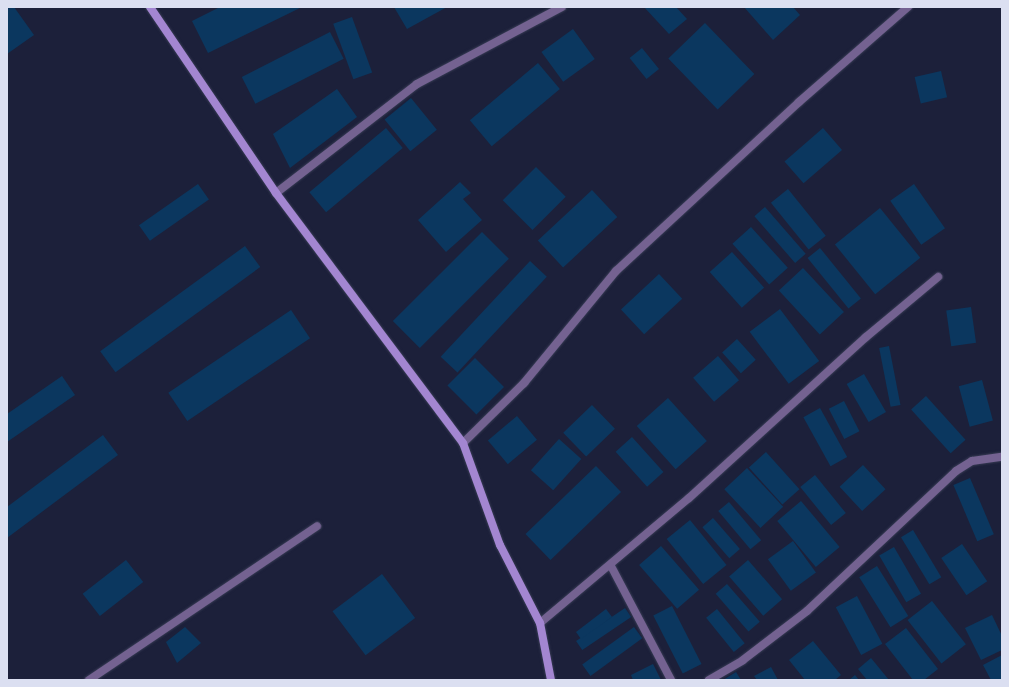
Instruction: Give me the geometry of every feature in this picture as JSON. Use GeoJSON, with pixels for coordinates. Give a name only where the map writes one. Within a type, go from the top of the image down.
{"type":"FeatureCollection","features":[{"type":"Feature","properties":{"kind":"street"},"geometry":{"type":"LineString","coordinates":[[150,7],[276,193],[463,442],[500,545],[540,623],[551,680]]}},
{"type":"Feature","properties":{"kind":"street"},"geometry":{"type":"LineString","coordinates":[[276,193],[417,84],[562,7]]}},
{"type":"Feature","properties":{"kind":"street"},"geometry":{"type":"LineString","coordinates":[[463,442],[524,383],[616,270],[799,102],[908,7]]}},
{"type":"Feature","properties":{"kind":"street"},"geometry":{"type":"LineString","coordinates":[[540,623],[611,566],[866,337],[938,277]]}},
{"type":"Feature","properties":{"kind":"street"},"geometry":{"type":"LineString","coordinates":[[709,680],[743,660],[807,611],[956,471],[972,461],[1002,457]]}},
{"type":"Feature","properties":{"kind":"street"},"geometry":{"type":"LineString","coordinates":[[89,680],[317,526]]}},
{"type":"Feature","properties":{"kind":"street"},"geometry":{"type":"LineString","coordinates":[[611,566],[671,680]]}},
{"type":"Feature","properties":{"kind":"building"},"geometry":{"type":"Polygon","coordinates":[[[7,7],[14,7],[34,35],[7,54],[7,7]]]}},
{"type":"Feature","properties":{"kind":"building"},"geometry":{"type":"Polygon","coordinates":[[[220,7],[302,7],[208,53],[192,21],[220,7]]]}},
{"type":"Feature","properties":{"kind":"building"},"geometry":{"type":"Polygon","coordinates":[[[394,7],[447,7],[407,29],[394,7]]]}},
{"type":"Feature","properties":{"kind":"building"},"geometry":{"type":"Polygon","coordinates":[[[644,7],[676,7],[687,19],[669,34],[644,7]]]}},
{"type":"Feature","properties":{"kind":"building"},"geometry":{"type":"Polygon","coordinates":[[[744,7],[793,7],[800,15],[773,40],[744,7]]]}},
{"type":"Feature","properties":{"kind":"building"},"geometry":{"type":"Polygon","coordinates":[[[352,17],[372,72],[353,79],[333,24],[352,17]]]}},
{"type":"Feature","properties":{"kind":"building"},"geometry":{"type":"Polygon","coordinates":[[[705,23],[754,74],[718,110],[668,58],[705,23]]]}},
{"type":"Feature","properties":{"kind":"building"},"geometry":{"type":"Polygon","coordinates":[[[573,29],[595,59],[563,82],[541,52],[573,29]]]}},
{"type":"Feature","properties":{"kind":"building"},"geometry":{"type":"Polygon","coordinates":[[[330,32],[344,59],[255,104],[242,77],[330,32]]]}},
{"type":"Feature","properties":{"kind":"building"},"geometry":{"type":"Polygon","coordinates":[[[642,48],[659,69],[647,79],[630,58],[642,48]]]}},
{"type":"Feature","properties":{"kind":"building"},"geometry":{"type":"Polygon","coordinates":[[[538,63],[560,89],[492,146],[470,120],[538,63]]]}},
{"type":"Feature","properties":{"kind":"building"},"geometry":{"type":"Polygon","coordinates":[[[941,71],[947,97],[921,103],[915,77],[941,71]]]}},
{"type":"Feature","properties":{"kind":"building"},"geometry":{"type":"Polygon","coordinates":[[[337,89],[357,117],[290,168],[273,134],[337,89]]]}},
{"type":"Feature","properties":{"kind":"building"},"geometry":{"type":"Polygon","coordinates":[[[411,98],[437,130],[410,151],[385,119],[411,98]]]}},
{"type":"Feature","properties":{"kind":"building"},"geometry":{"type":"Polygon","coordinates":[[[386,128],[403,148],[326,212],[309,192],[386,128]]]}},
{"type":"Feature","properties":{"kind":"building"},"geometry":{"type":"Polygon","coordinates":[[[823,128],[842,150],[804,183],[785,161],[823,128]]]}},
{"type":"Feature","properties":{"kind":"building"},"geometry":{"type":"Polygon","coordinates":[[[536,167],[566,197],[532,230],[503,200],[536,167]]]}},
{"type":"Feature","properties":{"kind":"building"},"geometry":{"type":"Polygon","coordinates":[[[460,182],[471,193],[463,199],[482,220],[446,252],[418,220],[460,182]]]}},
{"type":"Feature","properties":{"kind":"building"},"geometry":{"type":"Polygon","coordinates":[[[198,184],[209,200],[150,241],[139,225],[198,184]]]}},
{"type":"Feature","properties":{"kind":"building"},"geometry":{"type":"Polygon","coordinates":[[[914,184],[945,228],[921,245],[890,201],[914,184]]]}},
{"type":"Feature","properties":{"kind":"building"},"geometry":{"type":"Polygon","coordinates":[[[788,189],[826,236],[809,249],[771,203],[788,189]]]}},
{"type":"Feature","properties":{"kind":"building"},"geometry":{"type":"Polygon","coordinates":[[[592,190],[617,217],[563,268],[538,240],[592,190]]]}},
{"type":"Feature","properties":{"kind":"building"},"geometry":{"type":"Polygon","coordinates":[[[765,207],[806,254],[795,263],[754,216],[765,207]]]}},
{"type":"Feature","properties":{"kind":"building"},"geometry":{"type":"Polygon","coordinates":[[[880,208],[920,258],[875,294],[835,245],[880,208]]]}},
{"type":"Feature","properties":{"kind":"building"},"geometry":{"type":"Polygon","coordinates":[[[751,227],[788,268],[769,285],[732,244],[751,227]]]}},
{"type":"Feature","properties":{"kind":"building"},"geometry":{"type":"Polygon","coordinates":[[[482,232],[509,259],[420,348],[393,321],[482,232]]]}},
{"type":"Feature","properties":{"kind":"building"},"geometry":{"type":"Polygon","coordinates":[[[245,246],[260,267],[115,372],[100,351],[245,246]]]}},
{"type":"Feature","properties":{"kind":"building"},"geometry":{"type":"Polygon","coordinates":[[[820,248],[861,299],[848,309],[808,258],[820,248]]]}},
{"type":"Feature","properties":{"kind":"building"},"geometry":{"type":"Polygon","coordinates":[[[732,252],[764,288],[742,308],[710,272],[732,252]]]}},
{"type":"Feature","properties":{"kind":"building"},"geometry":{"type":"Polygon","coordinates":[[[530,261],[547,277],[457,372],[441,357],[530,261]]]}},
{"type":"Feature","properties":{"kind":"building"},"geometry":{"type":"Polygon","coordinates":[[[803,268],[844,312],[820,334],[779,291],[803,268]]]}},
{"type":"Feature","properties":{"kind":"building"},"geometry":{"type":"Polygon","coordinates":[[[659,274],[682,299],[644,334],[621,309],[659,274]]]}},
{"type":"Feature","properties":{"kind":"building"},"geometry":{"type":"Polygon","coordinates":[[[971,307],[976,343],[951,346],[946,310],[971,307]]]}},
{"type":"Feature","properties":{"kind":"building"},"geometry":{"type":"Polygon","coordinates":[[[780,309],[819,361],[789,384],[750,332],[780,309]]]}},
{"type":"Feature","properties":{"kind":"building"},"geometry":{"type":"Polygon","coordinates":[[[291,310],[310,338],[187,421],[168,393],[291,310]]]}},
{"type":"Feature","properties":{"kind":"building"},"geometry":{"type":"Polygon","coordinates":[[[737,339],[756,360],[741,373],[722,352],[737,339]]]}},
{"type":"Feature","properties":{"kind":"building"},"geometry":{"type":"Polygon","coordinates":[[[889,346],[900,405],[891,407],[879,348],[889,346]]]}},
{"type":"Feature","properties":{"kind":"building"},"geometry":{"type":"Polygon","coordinates":[[[718,356],[739,380],[714,402],[693,378],[718,356]]]}},
{"type":"Feature","properties":{"kind":"building"},"geometry":{"type":"Polygon","coordinates":[[[475,358],[504,387],[476,415],[447,386],[475,358]]]}},
{"type":"Feature","properties":{"kind":"building"},"geometry":{"type":"Polygon","coordinates":[[[864,374],[886,412],[869,422],[847,384],[864,374]]]}},
{"type":"Feature","properties":{"kind":"building"},"geometry":{"type":"Polygon","coordinates":[[[62,376],[75,395],[7,442],[7,414],[62,376]]]}},
{"type":"Feature","properties":{"kind":"building"},"geometry":{"type":"Polygon","coordinates":[[[982,380],[993,421],[970,427],[959,386],[982,380]]]}},
{"type":"Feature","properties":{"kind":"building"},"geometry":{"type":"Polygon","coordinates":[[[926,396],[965,440],[951,453],[911,409],[926,396]]]}},
{"type":"Feature","properties":{"kind":"building"},"geometry":{"type":"Polygon","coordinates":[[[668,398],[707,441],[676,469],[637,426],[668,398]]]}},
{"type":"Feature","properties":{"kind":"building"},"geometry":{"type":"Polygon","coordinates":[[[844,401],[859,431],[844,439],[829,409],[844,401]]]}},
{"type":"Feature","properties":{"kind":"building"},"geometry":{"type":"Polygon","coordinates":[[[592,405],[615,429],[586,457],[563,433],[592,405]]]}},
{"type":"Feature","properties":{"kind":"building"},"geometry":{"type":"Polygon","coordinates":[[[820,408],[847,457],[831,466],[803,417],[820,408]]]}},
{"type":"Feature","properties":{"kind":"building"},"geometry":{"type":"Polygon","coordinates":[[[517,416],[537,440],[508,464],[488,440],[517,416]]]}},
{"type":"Feature","properties":{"kind":"building"},"geometry":{"type":"Polygon","coordinates":[[[103,435],[118,455],[7,538],[7,507],[103,435]]]}},
{"type":"Feature","properties":{"kind":"building"},"geometry":{"type":"Polygon","coordinates":[[[632,437],[663,472],[647,487],[616,452],[632,437]]]}},
{"type":"Feature","properties":{"kind":"building"},"geometry":{"type":"Polygon","coordinates":[[[559,439],[581,459],[553,490],[531,470],[559,439]]]}},
{"type":"Feature","properties":{"kind":"building"},"geometry":{"type":"Polygon","coordinates":[[[766,452],[799,489],[782,505],[749,467],[766,452]]]}},
{"type":"Feature","properties":{"kind":"building"},"geometry":{"type":"Polygon","coordinates":[[[863,465],[886,489],[862,511],[840,487],[863,465]]]}},
{"type":"Feature","properties":{"kind":"building"},"geometry":{"type":"Polygon","coordinates":[[[596,466],[621,492],[551,560],[526,534],[596,466]]]}},
{"type":"Feature","properties":{"kind":"building"},"geometry":{"type":"Polygon","coordinates":[[[747,468],[783,507],[760,528],[724,489],[747,468]]]}},
{"type":"Feature","properties":{"kind":"building"},"geometry":{"type":"Polygon","coordinates":[[[815,475],[846,513],[831,525],[800,487],[815,475]]]}},
{"type":"Feature","properties":{"kind":"building"},"geometry":{"type":"Polygon","coordinates":[[[970,478],[994,534],[977,541],[953,485],[970,478]]]}},
{"type":"Feature","properties":{"kind":"building"},"geometry":{"type":"Polygon","coordinates":[[[801,501],[840,547],[816,567],[777,521],[801,501]]]}},
{"type":"Feature","properties":{"kind":"building"},"geometry":{"type":"Polygon","coordinates":[[[729,502],[761,540],[750,549],[718,511],[729,502]]]}},
{"type":"Feature","properties":{"kind":"building"},"geometry":{"type":"Polygon","coordinates":[[[713,518],[740,549],[729,558],[702,527],[713,518]]]}},
{"type":"Feature","properties":{"kind":"building"},"geometry":{"type":"Polygon","coordinates":[[[690,520],[727,565],[703,584],[667,539],[690,520]]]}},
{"type":"Feature","properties":{"kind":"building"},"geometry":{"type":"Polygon","coordinates":[[[913,530],[941,577],[929,584],[901,537],[913,530]]]}},
{"type":"Feature","properties":{"kind":"building"},"geometry":{"type":"Polygon","coordinates":[[[793,541],[816,573],[791,591],[768,559],[793,541]]]}},
{"type":"Feature","properties":{"kind":"building"},"geometry":{"type":"Polygon","coordinates":[[[962,544],[987,581],[966,595],[941,558],[962,544]]]}},
{"type":"Feature","properties":{"kind":"building"},"geometry":{"type":"Polygon","coordinates":[[[661,546],[699,590],[677,609],[639,565],[661,546]]]}},
{"type":"Feature","properties":{"kind":"building"},"geometry":{"type":"Polygon","coordinates":[[[894,547],[921,594],[906,602],[879,556],[894,547]]]}},
{"type":"Feature","properties":{"kind":"building"},"geometry":{"type":"Polygon","coordinates":[[[126,560],[143,582],[100,616],[83,594],[126,560]]]}},
{"type":"Feature","properties":{"kind":"building"},"geometry":{"type":"Polygon","coordinates":[[[748,560],[782,599],[763,616],[729,576],[748,560]]]}},
{"type":"Feature","properties":{"kind":"building"},"geometry":{"type":"Polygon","coordinates":[[[877,566],[908,616],[890,627],[859,577],[877,566]]]}},
{"type":"Feature","properties":{"kind":"building"},"geometry":{"type":"Polygon","coordinates":[[[382,574],[415,618],[366,655],[332,611],[382,574]]]}},
{"type":"Feature","properties":{"kind":"building"},"geometry":{"type":"Polygon","coordinates":[[[727,584],[760,622],[748,632],[716,594],[727,584]]]}},
{"type":"Feature","properties":{"kind":"building"},"geometry":{"type":"Polygon","coordinates":[[[857,596],[882,644],[861,655],[836,607],[857,596]]]}},
{"type":"Feature","properties":{"kind":"building"},"geometry":{"type":"Polygon","coordinates":[[[932,601],[966,644],[941,663],[908,620],[932,601]]]}},
{"type":"Feature","properties":{"kind":"building"},"geometry":{"type":"Polygon","coordinates":[[[672,606],[702,664],[683,673],[653,616],[672,606]]]}},
{"type":"Feature","properties":{"kind":"building"},"geometry":{"type":"Polygon","coordinates":[[[625,608],[631,617],[582,650],[576,641],[625,608]]]}},
{"type":"Feature","properties":{"kind":"building"},"geometry":{"type":"Polygon","coordinates":[[[606,609],[612,617],[581,639],[576,632],[606,609]]]}},
{"type":"Feature","properties":{"kind":"building"},"geometry":{"type":"Polygon","coordinates":[[[717,609],[745,643],[734,652],[706,618],[717,609]]]}},
{"type":"Feature","properties":{"kind":"building"},"geometry":{"type":"Polygon","coordinates":[[[992,615],[1002,636],[1002,650],[981,660],[965,628],[992,615]]]}},
{"type":"Feature","properties":{"kind":"building"},"geometry":{"type":"Polygon","coordinates":[[[185,627],[201,643],[177,663],[166,642],[185,627]]]}},
{"type":"Feature","properties":{"kind":"building"},"geometry":{"type":"Polygon","coordinates":[[[634,627],[642,638],[590,676],[582,665],[634,627]]]}},
{"type":"Feature","properties":{"kind":"building"},"geometry":{"type":"Polygon","coordinates":[[[906,628],[938,669],[924,680],[913,680],[885,644],[906,628]]]}},
{"type":"Feature","properties":{"kind":"building"},"geometry":{"type":"Polygon","coordinates":[[[813,641],[841,675],[835,680],[805,680],[789,660],[813,641]]]}},
{"type":"Feature","properties":{"kind":"building"},"geometry":{"type":"Polygon","coordinates":[[[1002,655],[1002,680],[991,680],[983,665],[1002,655]]]}},
{"type":"Feature","properties":{"kind":"building"},"geometry":{"type":"Polygon","coordinates":[[[871,658],[889,680],[867,680],[858,669],[871,658]]]}},
{"type":"Feature","properties":{"kind":"building"},"geometry":{"type":"Polygon","coordinates":[[[653,664],[661,680],[633,680],[631,675],[653,664]]]}},
{"type":"Feature","properties":{"kind":"building"},"geometry":{"type":"Polygon","coordinates":[[[771,667],[778,680],[757,680],[754,676],[771,667]]]}},
{"type":"Feature","properties":{"kind":"building"},"geometry":{"type":"Polygon","coordinates":[[[736,672],[741,680],[723,680],[736,672]]]}},
{"type":"Feature","properties":{"kind":"building"},"geometry":{"type":"Polygon","coordinates":[[[855,675],[859,680],[849,680],[855,675]]]}}]}
